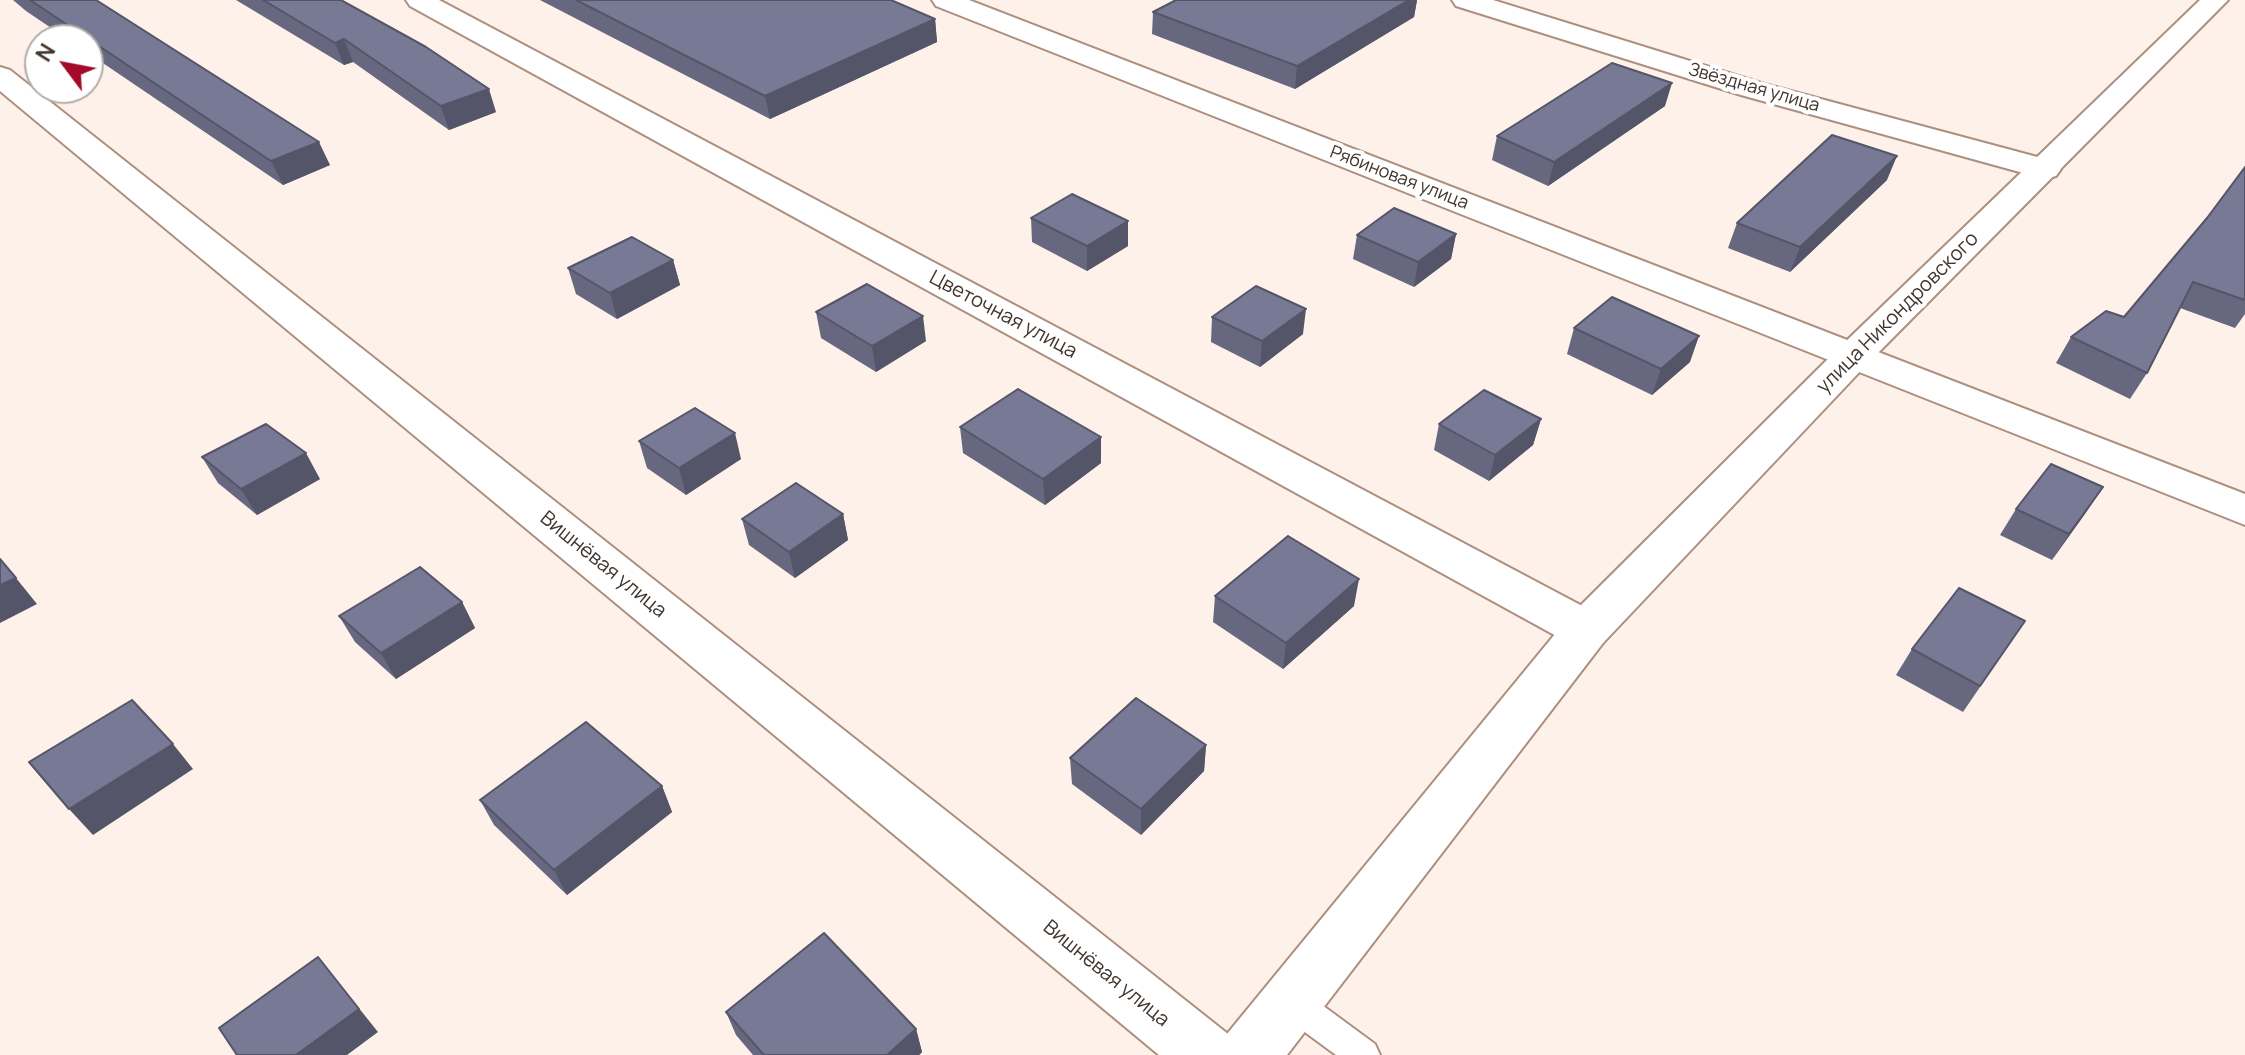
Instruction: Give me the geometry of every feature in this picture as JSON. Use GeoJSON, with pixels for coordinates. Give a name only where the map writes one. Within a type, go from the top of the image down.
{"type":"FeatureCollection","features":[{"type":"Feature","properties":{"kind":"street","name":"Цветочная улица"},"geometry":{"type":"LineString","coordinates":[[419,0],[1586,630]]}},
{"type":"Feature","properties":{"kind":"street","name":"Рябиновая улица"},"geometry":{"type":"LineString","coordinates":[[945,0],[2245,510]]}},
{"type":"Feature","properties":{"kind":"street","name":"Звёздная улица"},"geometry":{"type":"LineString","coordinates":[[1465,0],[1751,89],[2045,169]]}},
{"type":"Feature","properties":{"kind":"street","name":"улица Никондровского"},"geometry":{"type":"LineString","coordinates":[[1249,1055],[1586,630],[1854,355],[2215,0]]}},
{"type":"Feature","properties":{"kind":"street","name":"Вишнёвая улица"},"geometry":{"type":"LineString","coordinates":[[0,76],[1206,1055]]}},
{"type":"Feature","properties":{"kind":"lane"},"geometry":{"type":"LineString","coordinates":[[1291,1002],[1363,1055]]}},
{"type":"Feature","properties":{"kind":"building"},"geometry":{"type":"Polygon","coordinates":[[[30,0],[96,0],[319,142],[271,161],[104,49],[104,24],[66,24],[30,0]]]}},
{"type":"Feature","properties":{"kind":"building"},"geometry":{"type":"Polygon","coordinates":[[[263,0],[341,0],[426,47],[489,89],[441,106],[344,39],[335,43],[263,0]]]}},
{"type":"Feature","properties":{"kind":"building"},"geometry":{"type":"Polygon","coordinates":[[[576,0],[891,0],[935,19],[765,96],[576,0]]]}},
{"type":"Feature","properties":{"kind":"building"},"geometry":{"type":"Polygon","coordinates":[[[1176,0],[1409,0],[1297,66],[1153,12],[1176,0]]]}},
{"type":"Feature","properties":{"kind":"building"},"geometry":{"type":"Polygon","coordinates":[[[1612,63],[1672,83],[1554,162],[1497,136],[1612,63]]]}},
{"type":"Feature","properties":{"kind":"building"},"geometry":{"type":"Polygon","coordinates":[[[1832,135],[1897,156],[1800,247],[1737,223],[1832,135]]]}},
{"type":"Feature","properties":{"kind":"building"},"geometry":{"type":"Polygon","coordinates":[[[2245,167],[2245,300],[2193,282],[2147,373],[2071,337],[2106,311],[2124,317],[2207,218],[2245,167]]]}},
{"type":"Feature","properties":{"kind":"building"},"geometry":{"type":"Polygon","coordinates":[[[1072,194],[1128,221],[1087,246],[1031,218],[1072,194]]]}},
{"type":"Feature","properties":{"kind":"building"},"geometry":{"type":"Polygon","coordinates":[[[1394,208],[1456,234],[1418,262],[1357,235],[1394,208]]]}},
{"type":"Feature","properties":{"kind":"building"},"geometry":{"type":"Polygon","coordinates":[[[632,237],[673,260],[610,293],[568,268],[632,237]]]}},
{"type":"Feature","properties":{"kind":"building"},"geometry":{"type":"Polygon","coordinates":[[[867,284],[923,316],[872,346],[816,312],[867,284]]]}},
{"type":"Feature","properties":{"kind":"building"},"geometry":{"type":"Polygon","coordinates":[[[1256,286],[1306,309],[1262,341],[1212,317],[1256,286]]]}},
{"type":"Feature","properties":{"kind":"building"},"geometry":{"type":"Polygon","coordinates":[[[1612,297],[1699,336],[1661,369],[1574,328],[1612,297]]]}},
{"type":"Feature","properties":{"kind":"building"},"geometry":{"type":"Polygon","coordinates":[[[1018,389],[1101,437],[1043,479],[960,427],[1018,389]]]}},
{"type":"Feature","properties":{"kind":"building"},"geometry":{"type":"Polygon","coordinates":[[[1484,390],[1541,419],[1495,455],[1439,424],[1484,390]]]}},
{"type":"Feature","properties":{"kind":"building"},"geometry":{"type":"Polygon","coordinates":[[[695,408],[735,433],[679,468],[639,441],[695,408]]]}},
{"type":"Feature","properties":{"kind":"building"},"geometry":{"type":"Polygon","coordinates":[[[266,424],[306,453],[241,489],[202,457],[266,424]]]}},
{"type":"Feature","properties":{"kind":"building"},"geometry":{"type":"Polygon","coordinates":[[[2051,464],[2103,487],[2069,534],[2016,509],[2051,464]]]}},
{"type":"Feature","properties":{"kind":"building"},"geometry":{"type":"Polygon","coordinates":[[[796,483],[843,514],[789,552],[742,519],[796,483]]]}},
{"type":"Feature","properties":{"kind":"building"},"geometry":{"type":"Polygon","coordinates":[[[1288,536],[1359,579],[1286,643],[1215,596],[1288,536]]]}},
{"type":"Feature","properties":{"kind":"building"},"geometry":{"type":"Polygon","coordinates":[[[0,559],[16,578],[0,585],[0,559]]]}},
{"type":"Feature","properties":{"kind":"building"},"geometry":{"type":"Polygon","coordinates":[[[420,567],[462,602],[381,653],[339,616],[420,567]]]}},
{"type":"Feature","properties":{"kind":"building"},"geometry":{"type":"Polygon","coordinates":[[[1959,588],[2025,621],[1980,686],[1912,649],[1959,588]]]}},
{"type":"Feature","properties":{"kind":"building"},"geometry":{"type":"Polygon","coordinates":[[[1136,698],[1206,745],[1141,809],[1070,758],[1136,698]]]}},
{"type":"Feature","properties":{"kind":"building"},"geometry":{"type":"Polygon","coordinates":[[[132,700],[173,744],[69,809],[29,762],[132,700]]]}},
{"type":"Feature","properties":{"kind":"building"},"geometry":{"type":"Polygon","coordinates":[[[586,722],[662,786],[554,870],[480,800],[586,722]]]}},
{"type":"Feature","properties":{"kind":"building"},"geometry":{"type":"Polygon","coordinates":[[[824,933],[916,1029],[887,1055],[764,1055],[726,1012],[824,933]]]}},
{"type":"Feature","properties":{"kind":"building"},"geometry":{"type":"Polygon","coordinates":[[[318,957],[359,1009],[296,1055],[237,1055],[219,1028],[318,957]]]}}]}
